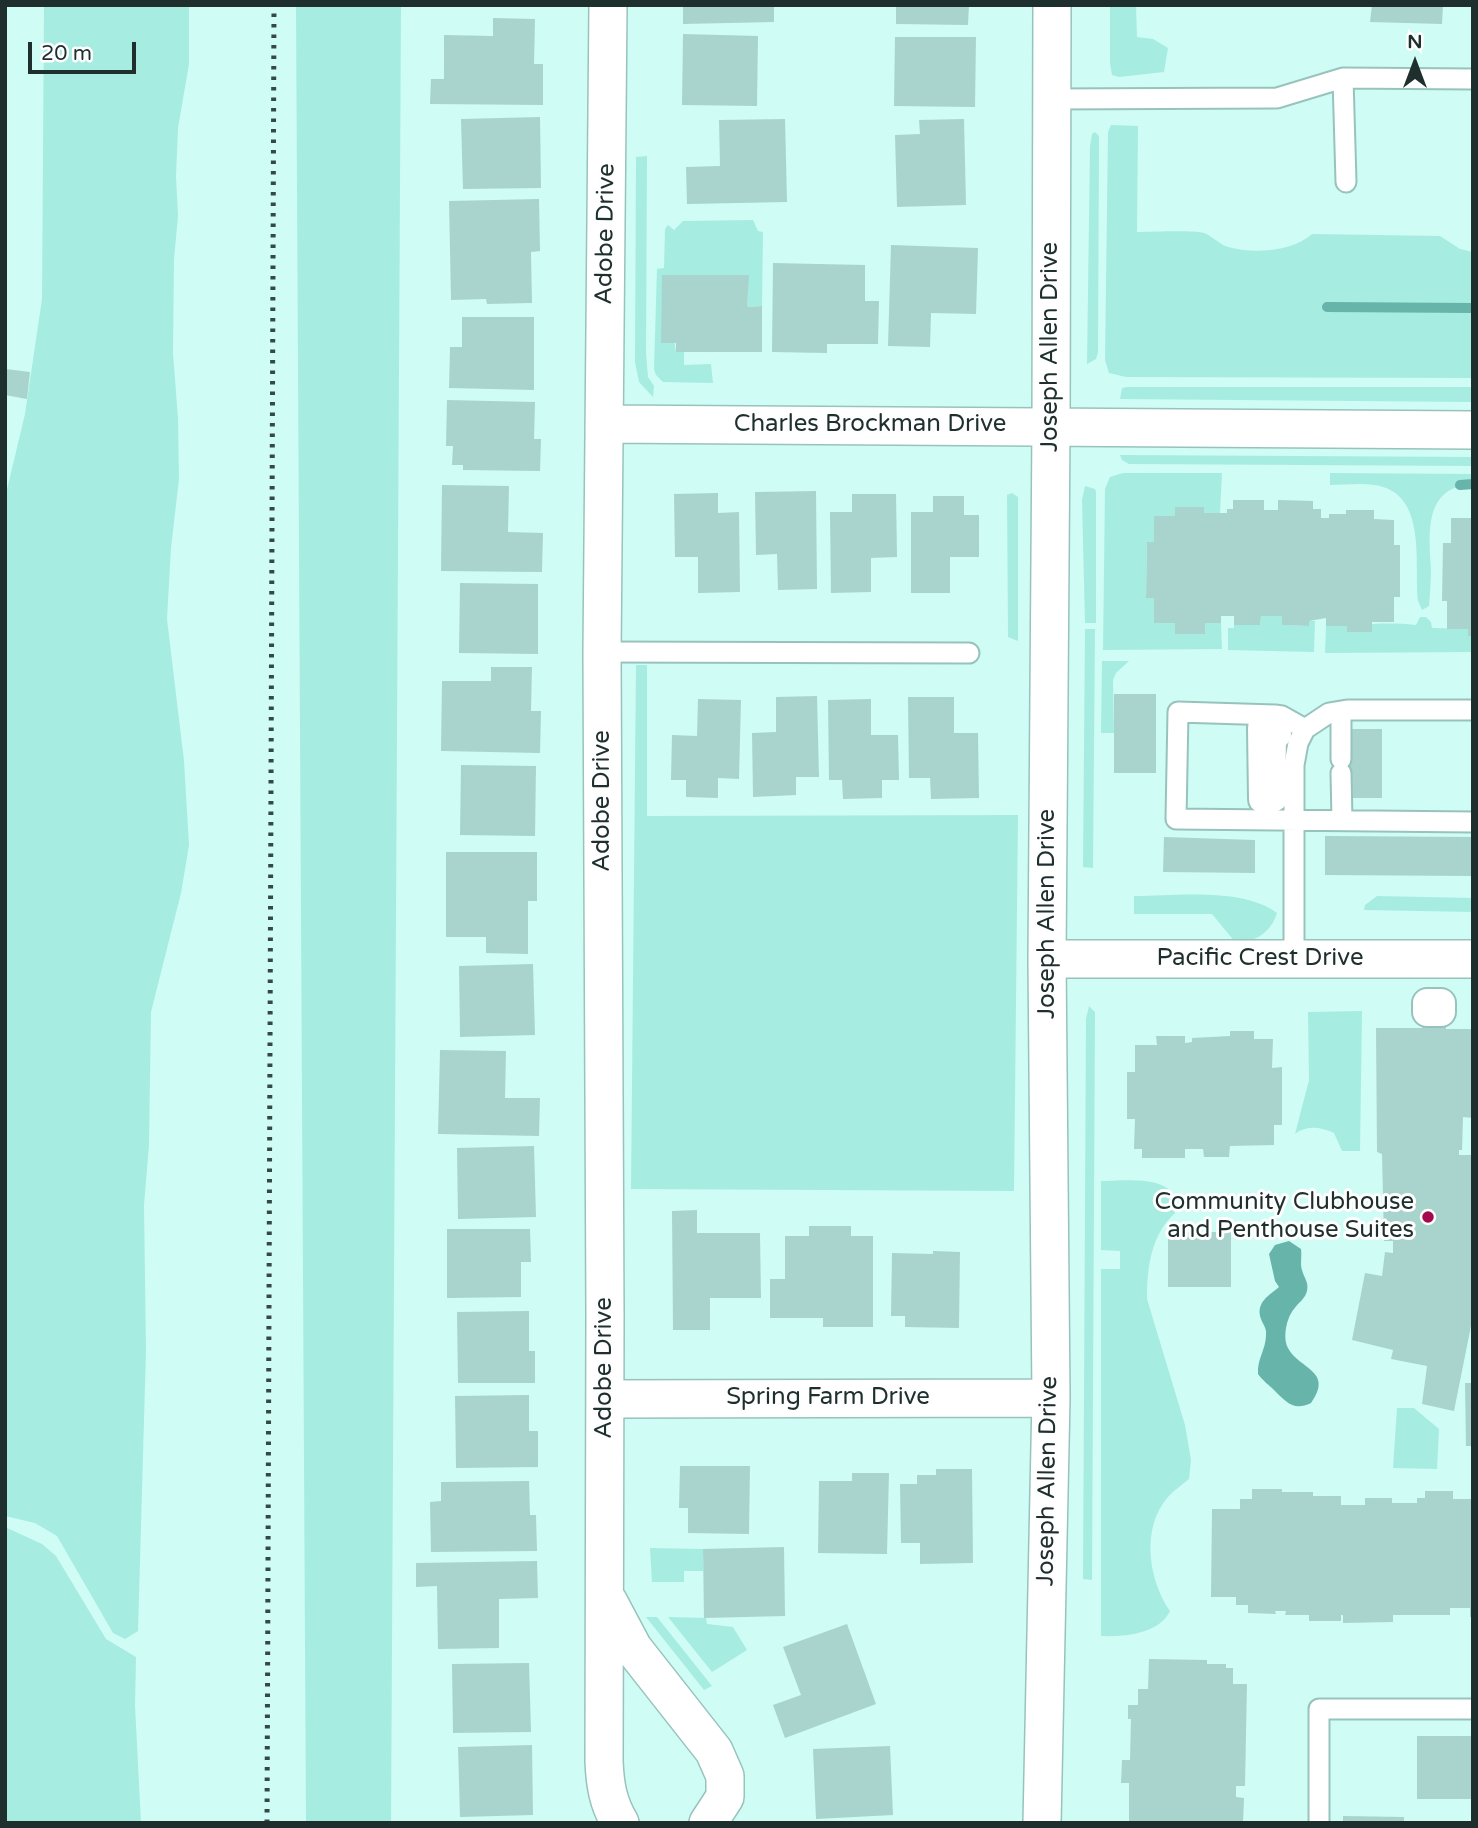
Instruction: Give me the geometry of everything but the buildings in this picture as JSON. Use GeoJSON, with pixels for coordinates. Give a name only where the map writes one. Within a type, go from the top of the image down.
{"type":"FeatureCollection","features":[{"type":"Feature","properties":{"kind":"street","name":"Adobe Drive"},"geometry":{"type":"LineString","coordinates":[[608,5],[602,652],[605,1786],[611,1808],[620,1823]]}},
{"type":"Feature","properties":{"kind":"street","name":"Joseph Allen Drive"},"geometry":{"type":"LineString","coordinates":[[1042,1823],[1051,1398],[1047,959],[1052,5]]}},
{"type":"Feature","properties":{"kind":"street","name":"Charles Brockman Drive"},"geometry":{"type":"LineString","coordinates":[[604,424],[1473,430]]}},
{"type":"Feature","properties":{"kind":"street","name":"Pacific Crest Drive"},"geometry":{"type":"LineString","coordinates":[[1047,959],[1473,959]]}},
{"type":"Feature","properties":{"kind":"street","name":"Spring Farm Drive"},"geometry":{"type":"LineString","coordinates":[[605,1399],[1051,1398]]}},
{"type":"Feature","properties":{"kind":"street","name":"Adobe Drive"},"geometry":{"type":"LineString","coordinates":[[606,1597],[633,1648],[713,1751],[725,1776],[724,1797],[709,1823]]}},
{"type":"Feature","properties":{"kind":"lane"},"geometry":{"type":"LineString","coordinates":[[1051,99],[1276,98],[1343,78],[1473,79]]}},
{"type":"Feature","properties":{"kind":"lane"},"geometry":{"type":"LineString","coordinates":[[1343,78],[1346,182]]}},
{"type":"Feature","properties":{"kind":"lane"},"geometry":{"type":"LineString","coordinates":[[602,652],[969,653]]}},
{"type":"Feature","properties":{"kind":"lane"},"geometry":{"type":"LineString","coordinates":[[1294,959],[1294,765],[1298,743],[1305,729],[1329,713],[1341,711],[1473,710]]}},
{"type":"Feature","properties":{"kind":"lane"},"geometry":{"type":"LineString","coordinates":[[1341,711],[1342,820]]}},
{"type":"Feature","properties":{"kind":"lane"},"geometry":{"type":"LineString","coordinates":[[1305,729],[1283,716],[1178,712],[1176,819],[1473,822]]}},
{"type":"Feature","properties":{"kind":"lane"},"geometry":{"type":"LineString","coordinates":[[1319,1823],[1319,1709],[1473,1709]]}},
{"type":"Feature","properties":{"kind":"green space"},"geometry":{"type":"Polygon","coordinates":[[[44,5],[189,5],[189,64],[178,128],[178,216],[174,259],[173,353],[179,479],[167,619],[184,761],[189,845],[181,893],[151,1012],[149,1145],[144,1205],[146,1350],[138,1631],[125,1639],[113,1633],[57,1536],[35,1523],[5,1516],[5,498],[25,414],[42,299],[44,5]]]}},
{"type":"Feature","properties":{"kind":"green space"},"geometry":{"type":"Polygon","coordinates":[[[296,5],[401,5],[391,1823],[306,1823],[296,5]]]}},
{"type":"Feature","properties":{"kind":"green space"},"geometry":{"type":"Polygon","coordinates":[[[1110,5],[1136,5],[1137,37],[1153,39],[1168,48],[1164,72],[1119,77],[1112,75],[1110,5]]]}},
{"type":"Feature","properties":{"kind":"green space"},"geometry":{"type":"Polygon","coordinates":[[[1111,125],[1138,126],[1137,232],[1204,233],[1228,247],[1260,251],[1294,245],[1312,234],[1440,236],[1460,249],[1473,252],[1473,378],[1126,377],[1109,373],[1105,360],[1108,132],[1111,125]]]}},
{"type":"Feature","properties":{"kind":"green space"},"geometry":{"type":"Polygon","coordinates":[[[1095,132],[1099,136],[1098,352],[1096,359],[1087,364],[1090,146],[1092,134],[1095,132]]]}},
{"type":"Feature","properties":{"kind":"green space"},"geometry":{"type":"Polygon","coordinates":[[[647,156],[646,353],[648,377],[654,386],[653,397],[639,382],[635,362],[636,157],[647,156]]]}},
{"type":"Feature","properties":{"kind":"green space"},"geometry":{"type":"Polygon","coordinates":[[[753,220],[758,231],[763,232],[762,306],[747,307],[748,275],[663,275],[676,352],[684,352],[684,365],[711,364],[713,383],[663,382],[654,369],[657,269],[664,268],[665,229],[668,225],[674,230],[683,221],[753,220]]]}},
{"type":"Feature","properties":{"kind":"green space"},"geometry":{"type":"Polygon","coordinates":[[[1473,387],[1473,402],[1120,399],[1122,388],[1473,387]]]}},
{"type":"Feature","properties":{"kind":"green space"},"geometry":{"type":"Polygon","coordinates":[[[1120,455],[1473,457],[1473,466],[1129,464],[1122,460],[1120,455]]]}},
{"type":"Feature","properties":{"kind":"green space"},"geometry":{"type":"Polygon","coordinates":[[[1123,473],[1222,473],[1220,513],[1204,513],[1203,507],[1176,507],[1175,516],[1154,516],[1154,542],[1147,543],[1146,597],[1154,598],[1154,623],[1175,623],[1175,634],[1205,634],[1205,623],[1221,623],[1222,649],[1103,650],[1105,489],[1110,477],[1123,473]]]}},
{"type":"Feature","properties":{"kind":"green space"},"geometry":{"type":"Polygon","coordinates":[[[1330,473],[1473,474],[1473,484],[1445,493],[1433,513],[1430,526],[1429,606],[1422,610],[1418,601],[1415,531],[1411,515],[1403,501],[1391,490],[1374,485],[1330,485],[1330,473]]]}},
{"type":"Feature","properties":{"kind":"green space"},"geometry":{"type":"Polygon","coordinates":[[[1085,486],[1095,489],[1096,492],[1096,623],[1085,623],[1082,500],[1085,486]]]}},
{"type":"Feature","properties":{"kind":"green space"},"geometry":{"type":"Polygon","coordinates":[[[1012,493],[1018,497],[1018,641],[1008,637],[1007,495],[1012,493]]]}},
{"type":"Feature","properties":{"kind":"green space"},"geometry":{"type":"Polygon","coordinates":[[[1261,616],[1282,616],[1283,625],[1308,626],[1309,621],[1315,621],[1314,652],[1228,650],[1228,628],[1234,628],[1234,625],[1260,625],[1261,616]]]}},
{"type":"Feature","properties":{"kind":"green space"},"geometry":{"type":"Polygon","coordinates":[[[1420,617],[1426,617],[1432,628],[1468,629],[1468,636],[1473,636],[1473,652],[1325,653],[1326,626],[1416,625],[1420,617]]]}},
{"type":"Feature","properties":{"kind":"green space"},"geometry":{"type":"Polygon","coordinates":[[[1085,629],[1095,629],[1093,868],[1083,867],[1085,629]]]}},
{"type":"Feature","properties":{"kind":"green space"},"geometry":{"type":"Polygon","coordinates":[[[1102,661],[1129,661],[1116,673],[1113,680],[1114,733],[1101,733],[1102,661]]]}},
{"type":"Feature","properties":{"kind":"green space"},"geometry":{"type":"Polygon","coordinates":[[[636,665],[647,665],[647,816],[1018,815],[1014,1191],[631,1189],[636,665]]]}},
{"type":"Feature","properties":{"kind":"green space"},"geometry":{"type":"Polygon","coordinates":[[[1134,896],[1228,896],[1246,899],[1277,913],[1271,926],[1262,935],[1250,941],[1236,943],[1212,914],[1134,914],[1134,896]]]}},
{"type":"Feature","properties":{"kind":"green space"},"geometry":{"type":"Polygon","coordinates":[[[1377,896],[1473,898],[1473,912],[1364,910],[1365,905],[1377,896]]]}},
{"type":"Feature","properties":{"kind":"green space"},"geometry":{"type":"Polygon","coordinates":[[[1089,1006],[1095,1012],[1092,1580],[1083,1579],[1086,1019],[1089,1006]]]}},
{"type":"Feature","properties":{"kind":"green space"},"geometry":{"type":"Polygon","coordinates":[[[1362,1011],[1360,1151],[1342,1151],[1334,1133],[1329,1131],[1309,1128],[1295,1134],[1309,1080],[1308,1012],[1362,1011]]]}},
{"type":"Feature","properties":{"kind":"green space"},"geometry":{"type":"Polygon","coordinates":[[[1101,1181],[1152,1182],[1162,1185],[1174,1197],[1175,1213],[1161,1231],[1152,1252],[1147,1299],[1185,1425],[1191,1460],[1189,1479],[1170,1494],[1159,1509],[1151,1538],[1153,1569],[1162,1598],[1170,1611],[1158,1625],[1149,1629],[1130,1635],[1110,1636],[1101,1636],[1101,1269],[1120,1269],[1120,1251],[1101,1250],[1101,1181]]]}},
{"type":"Feature","properties":{"kind":"green space"},"geometry":{"type":"Polygon","coordinates":[[[1397,1408],[1414,1408],[1439,1429],[1437,1469],[1393,1468],[1397,1408]]]}},
{"type":"Feature","properties":{"kind":"green space"},"geometry":{"type":"Polygon","coordinates":[[[5,1527],[42,1544],[56,1556],[106,1639],[136,1657],[135,1705],[141,1823],[5,1823],[5,1527]]]}},
{"type":"Feature","properties":{"kind":"green space"},"geometry":{"type":"Polygon","coordinates":[[[650,1548],[703,1549],[703,1571],[684,1571],[684,1582],[652,1582],[650,1548]]]}},
{"type":"Feature","properties":{"kind":"green space"},"geometry":{"type":"Polygon","coordinates":[[[646,1617],[657,1617],[712,1686],[704,1690],[646,1617]]]}},
{"type":"Feature","properties":{"kind":"green space"},"geometry":{"type":"Polygon","coordinates":[[[668,1617],[706,1618],[707,1624],[733,1627],[747,1650],[712,1672],[668,1617]]]}},
{"type":"Feature","properties":{"kind":"water"},"geometry":{"type":"Polygon","coordinates":[[[1289,1241],[1301,1249],[1301,1268],[1307,1288],[1305,1296],[1289,1317],[1286,1342],[1292,1354],[1312,1371],[1319,1383],[1311,1403],[1300,1406],[1287,1402],[1258,1374],[1266,1333],[1260,1308],[1264,1300],[1279,1287],[1269,1254],[1275,1245],[1289,1241]]]}},
{"type":"Feature","properties":{"kind":"waterway"},"geometry":{"type":"LineString","coordinates":[[1327,307],[1473,308]]}},
{"type":"Feature","properties":{"kind":"waterway"},"geometry":{"type":"LineString","coordinates":[[1460,485],[1473,484]]}},
{"type":"Feature","properties":{"kind":"railway"},"geometry":{"type":"LineString","coordinates":[[267,1823],[274,5]]}},
{"type":"Feature","properties":{"kind":"place","name":"Community Clubhouse and Penthouse Suites"},"geometry":{"type":"Point","coordinates":[1428,1217]}}]}
